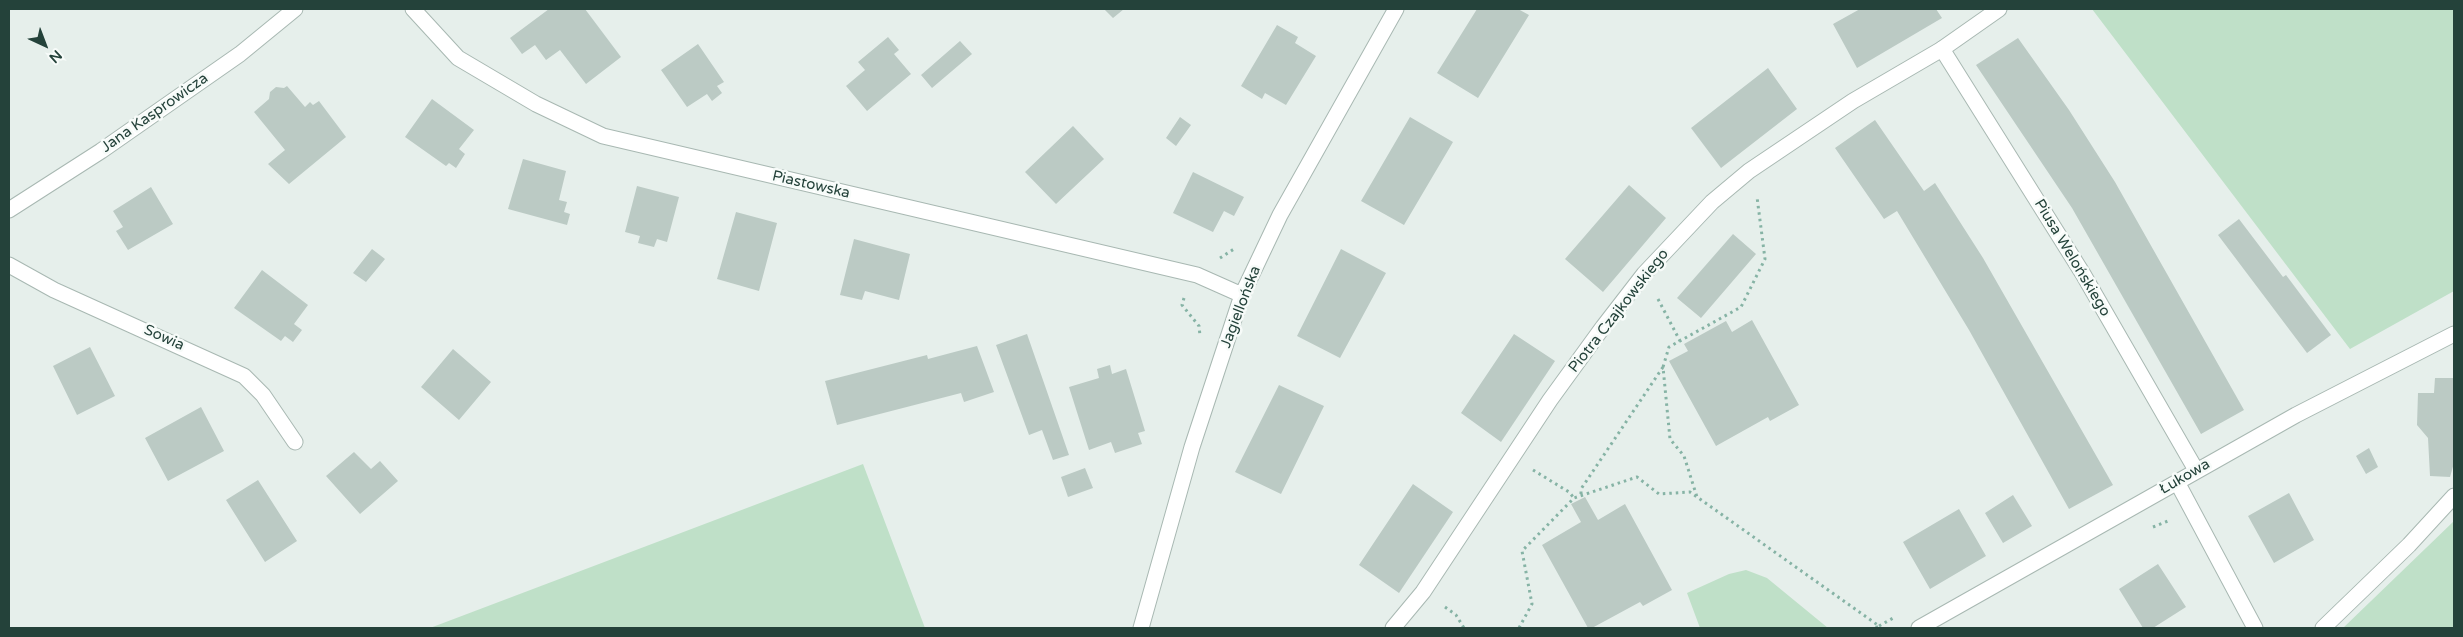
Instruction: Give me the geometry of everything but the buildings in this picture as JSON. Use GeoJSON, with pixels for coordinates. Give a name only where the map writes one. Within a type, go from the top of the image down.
{"type":"FeatureCollection","features":[{"type":"Feature","properties":{"kind":"street","name":"Jana Kasprowicza"},"geometry":{"type":"LineString","coordinates":[[9,210],[101,151],[240,54],[295,9]]}},
{"type":"Feature","properties":{"kind":"street","name":"Piastowska"},"geometry":{"type":"LineString","coordinates":[[414,9],[458,58],[536,104],[603,136],[1197,275],[1242,295]]}},
{"type":"Feature","properties":{"kind":"street","name":"Jagiellońska"},"geometry":{"type":"LineString","coordinates":[[1141,628],[1192,447],[1242,295],[1280,214],[1396,9]]}},
{"type":"Feature","properties":{"kind":"street","name":"Piotra Czajkowskiego"},"geometry":{"type":"LineString","coordinates":[[1393,628],[1423,592],[1550,400],[1644,274],[1712,202],[1749,171],[1853,101],[1942,49],[1999,9]]}},
{"type":"Feature","properties":{"kind":"street","name":"Piusa Welońskiego"},"geometry":{"type":"LineString","coordinates":[[1942,49],[2083,274],[2196,470]]}},
{"type":"Feature","properties":{"kind":"street","name":"Sowia"},"geometry":{"type":"LineString","coordinates":[[9,265],[54,290],[222,364],[244,376],[263,395],[295,442]]}},
{"type":"Feature","properties":{"kind":"street","name":"Łukowa"},"geometry":{"type":"LineString","coordinates":[[1919,628],[2296,414],[2454,334]]}},
{"type":"Feature","properties":{"kind":"street"},"geometry":{"type":"LineString","coordinates":[[2177,482],[2255,628]]}},
{"type":"Feature","properties":{"kind":"street"},"geometry":{"type":"LineString","coordinates":[[2323,628],[2409,545],[2454,496]]}},
{"type":"Feature","properties":{"kind":"path"},"geometry":{"type":"LineString","coordinates":[[1581,494],[1581,489],[1663,367],[1669,347],[1741,307],[1765,259],[1756,187],[1749,171]]}},
{"type":"Feature","properties":{"kind":"path"},"geometry":{"type":"LineString","coordinates":[[1644,274],[1680,341]]}},
{"type":"Feature","properties":{"kind":"path"},"geometry":{"type":"LineString","coordinates":[[1663,367],[1670,439],[1684,456],[1698,497]]}},
{"type":"Feature","properties":{"kind":"path"},"geometry":{"type":"LineString","coordinates":[[1513,458],[1569,492],[1574,498]]}},
{"type":"Feature","properties":{"kind":"path"},"geometry":{"type":"LineString","coordinates":[[1519,628],[1532,604],[1522,551],[1574,498],[1637,476],[1659,494],[1690,492],[1698,497],[1879,626],[1875,628]]}},
{"type":"Feature","properties":{"kind":"green space"},"geometry":{"type":"Polygon","coordinates":[[[2092,9],[2454,9],[2454,291],[2350,349],[2092,9]]]}},
{"type":"Feature","properties":{"kind":"green space"},"geometry":{"type":"Polygon","coordinates":[[[863,464],[925,628],[430,628],[863,464]]]}},
{"type":"Feature","properties":{"kind":"green space"},"geometry":{"type":"Polygon","coordinates":[[[2454,521],[2454,628],[2343,628],[2454,521]]]}},
{"type":"Feature","properties":{"kind":"green space"},"geometry":{"type":"Polygon","coordinates":[[[1746,570],[1767,578],[1828,628],[1700,628],[1687,593],[1729,574],[1746,570]]]}}]}
